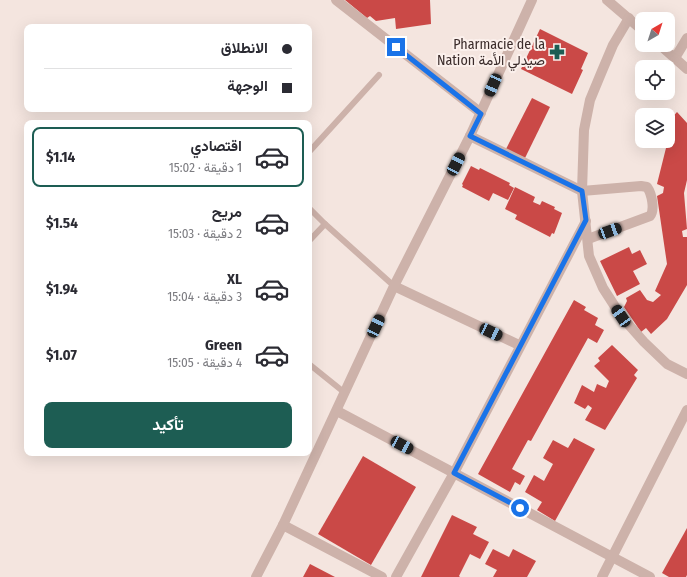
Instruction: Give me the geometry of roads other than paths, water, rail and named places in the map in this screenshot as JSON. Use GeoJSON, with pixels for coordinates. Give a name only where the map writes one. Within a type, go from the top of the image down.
{"type":"FeatureCollection","features":[{"type":"Feature","properties":{"kind":"street"},"geometry":{"type":"LineString","coordinates":[[336,0],[481,114]]}},
{"type":"Feature","properties":{"kind":"street"},"geometry":{"type":"LineString","coordinates":[[256,577],[283,525],[394,286],[481,114],[532,0]]}},
{"type":"Feature","properties":{"kind":"street"},"geometry":{"type":"LineString","coordinates":[[607,0],[635,24]]}},
{"type":"Feature","properties":{"kind":"street"},"geometry":{"type":"LineString","coordinates":[[629,18],[613,45],[590,100],[584,130],[582,191],[589,256],[602,288],[621,316],[644,342],[667,364],[687,374]]}},
{"type":"Feature","properties":{"kind":"street"},"geometry":{"type":"LineString","coordinates":[[675,58],[687,38]]}},
{"type":"Feature","properties":{"kind":"street"},"geometry":{"type":"LineString","coordinates":[[668,52],[687,69]]}},
{"type":"Feature","properties":{"kind":"street"},"geometry":{"type":"LineString","coordinates":[[470,136],[582,191],[644,186],[650,192],[653,209],[650,216],[588,239]]}},
{"type":"Feature","properties":{"kind":"street"},"geometry":{"type":"LineString","coordinates":[[396,577],[454,473],[519,345],[586,220]]}},
{"type":"Feature","properties":{"kind":"street"},"geometry":{"type":"LineString","coordinates":[[394,286],[519,345]]}},
{"type":"Feature","properties":{"kind":"street"},"geometry":{"type":"LineString","coordinates":[[602,577],[687,410]]}},
{"type":"Feature","properties":{"kind":"street"},"geometry":{"type":"LineString","coordinates":[[337,411],[650,577]]}},
{"type":"Feature","properties":{"kind":"street"},"geometry":{"type":"LineString","coordinates":[[283,525],[382,577]]}},
{"type":"Feature","properties":{"kind":"lane"},"geometry":{"type":"LineString","coordinates":[[312,149],[379,75]]}},
{"type":"Feature","properties":{"kind":"lane"},"geometry":{"type":"LineString","coordinates":[[312,211],[394,286]]}},
{"type":"Feature","properties":{"kind":"lane"},"geometry":{"type":"LineString","coordinates":[[312,238],[325,224]]}},
{"type":"Feature","properties":{"kind":"lane"},"geometry":{"type":"LineString","coordinates":[[312,366],[345,394]]}},
{"type":"Feature","properties":{"kind":"place","name":"Pharmacie de la Nation صيدلي الأمة"},"geometry":{"type":"Point","coordinates":[557,52]}}]}
